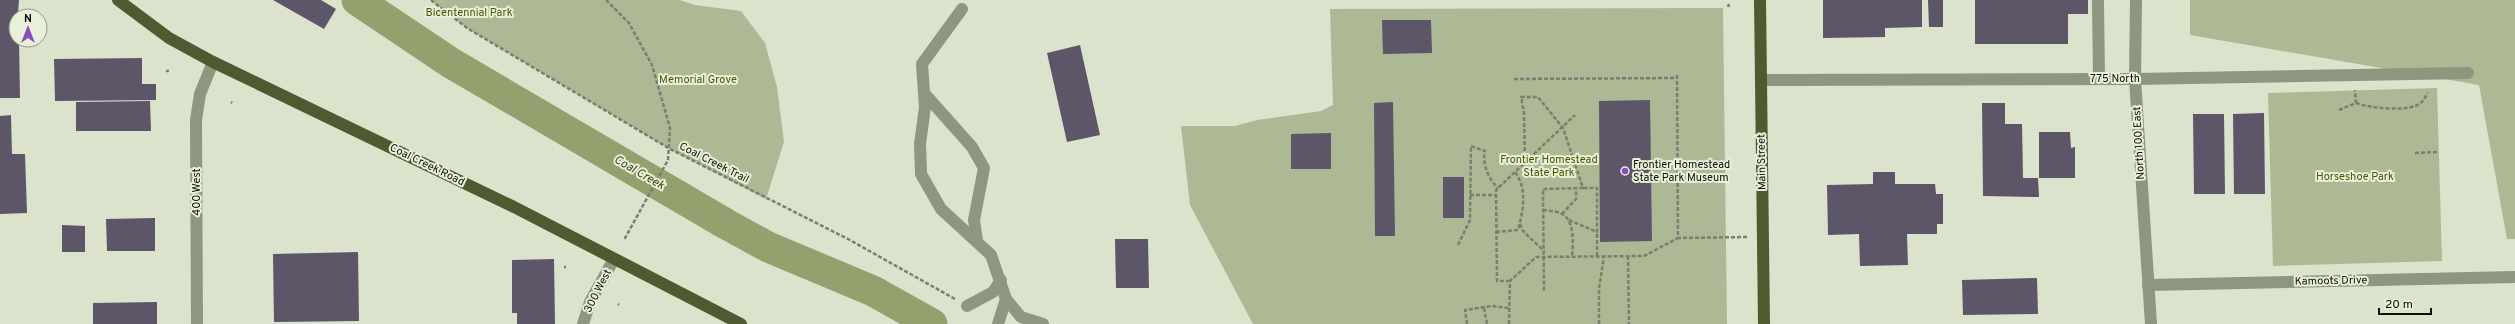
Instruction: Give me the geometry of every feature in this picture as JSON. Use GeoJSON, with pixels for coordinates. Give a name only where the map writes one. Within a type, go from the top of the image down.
{"type":"FeatureCollection","features":[{"type":"Feature","properties":{"kind":"main road","name":"Coal Creek Road"},"geometry":{"type":"LineString","coordinates":[[118,0],[168,38],[213,62],[514,207],[742,324]]}},
{"type":"Feature","properties":{"kind":"main road","name":"Main Street"},"geometry":{"type":"LineString","coordinates":[[1760,0],[1764,324]]}},
{"type":"Feature","properties":{"kind":"street"},"geometry":{"type":"LineString","coordinates":[[2098,0],[2100,79]]}},
{"type":"Feature","properties":{"kind":"street","name":"North 100 East"},"geometry":{"type":"LineString","coordinates":[[2136,0],[2136,79],[2151,324]]}},
{"type":"Feature","properties":{"kind":"street"},"geometry":{"type":"LineString","coordinates":[[962,9],[922,64],[925,107],[920,144],[921,174],[941,209],[991,255],[1001,280],[1006,299],[1021,317],[1043,324]]}},
{"type":"Feature","properties":{"kind":"street","name":"400 West"},"geometry":{"type":"LineString","coordinates":[[197,324],[196,120],[200,94],[213,62]]}},
{"type":"Feature","properties":{"kind":"street","name":"775 North"},"geometry":{"type":"LineString","coordinates":[[1761,80],[2136,79],[2468,73]]}},
{"type":"Feature","properties":{"kind":"street"},"geometry":{"type":"LineString","coordinates":[[924,93],[972,147],[984,168],[974,220],[977,241]]}},
{"type":"Feature","properties":{"kind":"street","name":"300 West"},"geometry":{"type":"LineString","coordinates":[[583,324],[590,302],[614,259]]}},
{"type":"Feature","properties":{"kind":"street","name":"Kamoots Drive"},"geometry":{"type":"LineString","coordinates":[[2148,285],[2515,277]]}},
{"type":"Feature","properties":{"kind":"street"},"geometry":{"type":"LineString","coordinates":[[967,306],[993,292],[1001,280]]}},
{"type":"Feature","properties":{"kind":"street"},"geometry":{"type":"LineString","coordinates":[[998,324],[1006,299]]}},
{"type":"Feature","properties":{"kind":"path","name":"Coal Creek Trail"},"geometry":{"type":"LineString","coordinates":[[431,0],[467,28],[670,149],[848,239],[967,306]]}},
{"type":"Feature","properties":{"kind":"path"},"geometry":{"type":"LineString","coordinates":[[606,0],[629,23],[652,65],[670,128],[670,149],[668,160],[624,240]]}},
{"type":"Feature","properties":{"kind":"path"},"geometry":{"type":"LineString","coordinates":[[2354,75],[2356,104]]}},
{"type":"Feature","properties":{"kind":"path"},"geometry":{"type":"LineString","coordinates":[[1514,79],[1677,76],[1678,238]]}},
{"type":"Feature","properties":{"kind":"path"},"geometry":{"type":"LineString","coordinates":[[2338,110],[2356,104],[2370,108],[2414,107],[2422,103],[2428,93]]}},
{"type":"Feature","properties":{"kind":"path"},"geometry":{"type":"LineString","coordinates":[[1525,163],[1524,113],[1521,97],[1538,97],[1562,128],[1583,188]]}},
{"type":"Feature","properties":{"kind":"path"},"geometry":{"type":"LineString","coordinates":[[1510,282],[1497,281],[1496,195],[1498,188],[1575,115]]}},
{"type":"Feature","properties":{"kind":"path"},"geometry":{"type":"LineString","coordinates":[[1458,246],[1470,220],[1471,146],[1485,150],[1483,160],[1485,166],[1498,188]]}},
{"type":"Feature","properties":{"kind":"path"},"geometry":{"type":"LineString","coordinates":[[2415,153],[2438,152]]}},
{"type":"Feature","properties":{"kind":"path"},"geometry":{"type":"LineString","coordinates":[[1496,232],[1518,230],[1524,200],[1519,178],[1515,172]]}},
{"type":"Feature","properties":{"kind":"path"},"geometry":{"type":"LineString","coordinates":[[1544,291],[1543,189],[1597,188],[1597,256]]}},
{"type":"Feature","properties":{"kind":"path"},"geometry":{"type":"LineString","coordinates":[[1562,214],[1576,199],[1576,189]]}},
{"type":"Feature","properties":{"kind":"path"},"geometry":{"type":"LineString","coordinates":[[1470,195],[1496,195]]}},
{"type":"Feature","properties":{"kind":"path"},"geometry":{"type":"LineString","coordinates":[[1543,210],[1562,214],[1569,220],[1597,232]]}},
{"type":"Feature","properties":{"kind":"path"},"geometry":{"type":"LineString","coordinates":[[1569,220],[1573,242],[1572,256]]}},
{"type":"Feature","properties":{"kind":"path"},"geometry":{"type":"LineString","coordinates":[[1520,223],[1523,231],[1544,251]]}},
{"type":"Feature","properties":{"kind":"path"},"geometry":{"type":"LineString","coordinates":[[1508,324],[1510,282],[1536,257],[1644,256],[1678,238],[1763,237]]}},
{"type":"Feature","properties":{"kind":"path"},"geometry":{"type":"LineString","coordinates":[[1599,324],[1599,289],[1604,256]]}},
{"type":"Feature","properties":{"kind":"path"},"geometry":{"type":"LineString","coordinates":[[1628,256],[1629,324]]}},
{"type":"Feature","properties":{"kind":"path"},"geometry":{"type":"LineString","coordinates":[[1484,308],[1487,324]]}},
{"type":"Feature","properties":{"kind":"path"},"geometry":{"type":"LineString","coordinates":[[1467,324],[1465,310],[1509,308]]}},
{"type":"Feature","properties":{"kind":"green space","name":"Memorial Grove"},"geometry":{"type":"Polygon","coordinates":[[[431,0],[680,0],[695,5],[741,11],[765,43],[777,87],[784,142],[766,199],[670,149],[467,28],[431,0]]]}},
{"type":"Feature","properties":{"kind":"green space"},"geometry":{"type":"Polygon","coordinates":[[[2190,0],[2515,0],[2515,239],[2507,239],[2479,85],[2190,35],[2190,0]]]}},
{"type":"Feature","properties":{"kind":"green space","name":"Frontier Homestead State Park"},"geometry":{"type":"Polygon","coordinates":[[[1723,8],[1727,324],[1253,324],[1190,205],[1181,126],[1235,126],[1257,120],[1321,111],[1333,105],[1330,9],[1723,8]]]}},
{"type":"Feature","properties":{"kind":"green space","name":"Horseshoe Park"},"geometry":{"type":"Polygon","coordinates":[[[2437,88],[2442,261],[2273,266],[2268,93],[2437,88]]]}},
{"type":"Feature","properties":{"kind":"building"},"geometry":{"type":"Polygon","coordinates":[[[0,0],[19,0],[18,8],[8,8],[8,48],[19,48],[20,98],[0,98],[0,0]]]}},
{"type":"Feature","properties":{"kind":"building"},"geometry":{"type":"Polygon","coordinates":[[[273,0],[321,0],[336,9],[324,29],[273,0]]]}},
{"type":"Feature","properties":{"kind":"building"},"geometry":{"type":"Polygon","coordinates":[[[1823,0],[1922,0],[1922,27],[1885,28],[1885,37],[1823,38],[1823,0]]]}},
{"type":"Feature","properties":{"kind":"building"},"geometry":{"type":"Polygon","coordinates":[[[1928,0],[1943,0],[1943,27],[1929,27],[1928,0]]]}},
{"type":"Feature","properties":{"kind":"building"},"geometry":{"type":"Polygon","coordinates":[[[1975,0],[2088,0],[2088,14],[2068,14],[2068,44],[1975,44],[1975,0]]]}},
{"type":"Feature","properties":{"kind":"building"},"geometry":{"type":"Polygon","coordinates":[[[1382,20],[1431,20],[1432,53],[1383,54],[1382,20]]]}},
{"type":"Feature","properties":{"kind":"building"},"geometry":{"type":"Polygon","coordinates":[[[1080,45],[1100,135],[1067,142],[1047,53],[1080,45]]]}},
{"type":"Feature","properties":{"kind":"building"},"geometry":{"type":"Polygon","coordinates":[[[142,58],[142,84],[156,84],[156,100],[55,101],[54,59],[142,58]]]}},
{"type":"Feature","properties":{"kind":"building","name":"Frontier Homestead State Park Museum"},"geometry":{"type":"Polygon","coordinates":[[[1650,100],[1652,241],[1600,242],[1599,101],[1650,100]]]}},
{"type":"Feature","properties":{"kind":"building"},"geometry":{"type":"Polygon","coordinates":[[[150,101],[151,131],[76,131],[76,102],[150,101]]]}},
{"type":"Feature","properties":{"kind":"building"},"geometry":{"type":"Polygon","coordinates":[[[1393,102],[1395,236],[1375,236],[1374,103],[1393,102]]]}},
{"type":"Feature","properties":{"kind":"building"},"geometry":{"type":"Polygon","coordinates":[[[1982,103],[2005,103],[2005,124],[2022,124],[2023,178],[2038,178],[2039,197],[1983,196],[1982,103]]]}},
{"type":"Feature","properties":{"kind":"building"},"geometry":{"type":"Polygon","coordinates":[[[2264,113],[2265,194],[2234,194],[2233,114],[2264,113]]]}},
{"type":"Feature","properties":{"kind":"building"},"geometry":{"type":"Polygon","coordinates":[[[2193,114],[2224,114],[2225,194],[2194,194],[2193,114]]]}},
{"type":"Feature","properties":{"kind":"building"},"geometry":{"type":"Polygon","coordinates":[[[11,115],[12,154],[25,154],[27,213],[0,214],[0,116],[11,115]]]}},
{"type":"Feature","properties":{"kind":"building"},"geometry":{"type":"Polygon","coordinates":[[[2039,132],[2070,132],[2071,148],[2075,147],[2075,178],[2039,178],[2039,132]]]}},
{"type":"Feature","properties":{"kind":"building"},"geometry":{"type":"Polygon","coordinates":[[[1331,133],[1331,169],[1291,169],[1291,134],[1331,133]]]}},
{"type":"Feature","properties":{"kind":"building"},"geometry":{"type":"Polygon","coordinates":[[[1873,172],[1895,172],[1895,184],[1935,184],[1936,194],[1943,194],[1943,224],[1937,224],[1937,234],[1907,234],[1908,265],[1860,266],[1859,234],[1828,235],[1827,185],[1873,184],[1873,172]]]}},
{"type":"Feature","properties":{"kind":"building"},"geometry":{"type":"Polygon","coordinates":[[[1443,177],[1464,177],[1464,218],[1443,218],[1443,177]]]}},
{"type":"Feature","properties":{"kind":"building"},"geometry":{"type":"Polygon","coordinates":[[[155,218],[155,251],[107,251],[106,219],[155,218]]]}},
{"type":"Feature","properties":{"kind":"building"},"geometry":{"type":"Polygon","coordinates":[[[62,225],[85,226],[85,252],[62,252],[62,225]]]}},
{"type":"Feature","properties":{"kind":"building"},"geometry":{"type":"Polygon","coordinates":[[[1115,239],[1148,239],[1149,288],[1116,288],[1115,239]]]}},
{"type":"Feature","properties":{"kind":"building"},"geometry":{"type":"Polygon","coordinates":[[[358,252],[359,321],[274,322],[273,254],[358,252]]]}},
{"type":"Feature","properties":{"kind":"building"},"geometry":{"type":"Polygon","coordinates":[[[554,259],[555,324],[517,324],[517,313],[512,313],[512,260],[554,259]]]}},
{"type":"Feature","properties":{"kind":"building"},"geometry":{"type":"Polygon","coordinates":[[[2037,278],[2038,314],[1963,315],[1962,280],[2037,278]]]}},
{"type":"Feature","properties":{"kind":"building"},"geometry":{"type":"Polygon","coordinates":[[[157,302],[157,324],[93,324],[93,303],[157,302]]]}},
{"type":"Feature","properties":{"kind":"waterway","name":"Coal Creek"},"geometry":{"type":"LineString","coordinates":[[357,0],[451,63],[726,224],[768,247],[873,291],[932,324]]}},
{"type":"Feature","properties":{"kind":"place","name":"Frontier Homestead State Park Museum"},"geometry":{"type":"Point","coordinates":[1625,171]}},
{"type":"Feature","properties":{"kind":"park label","name":"Bicentennial Park"},"geometry":{"type":"Point","coordinates":[469,13]}}]}
